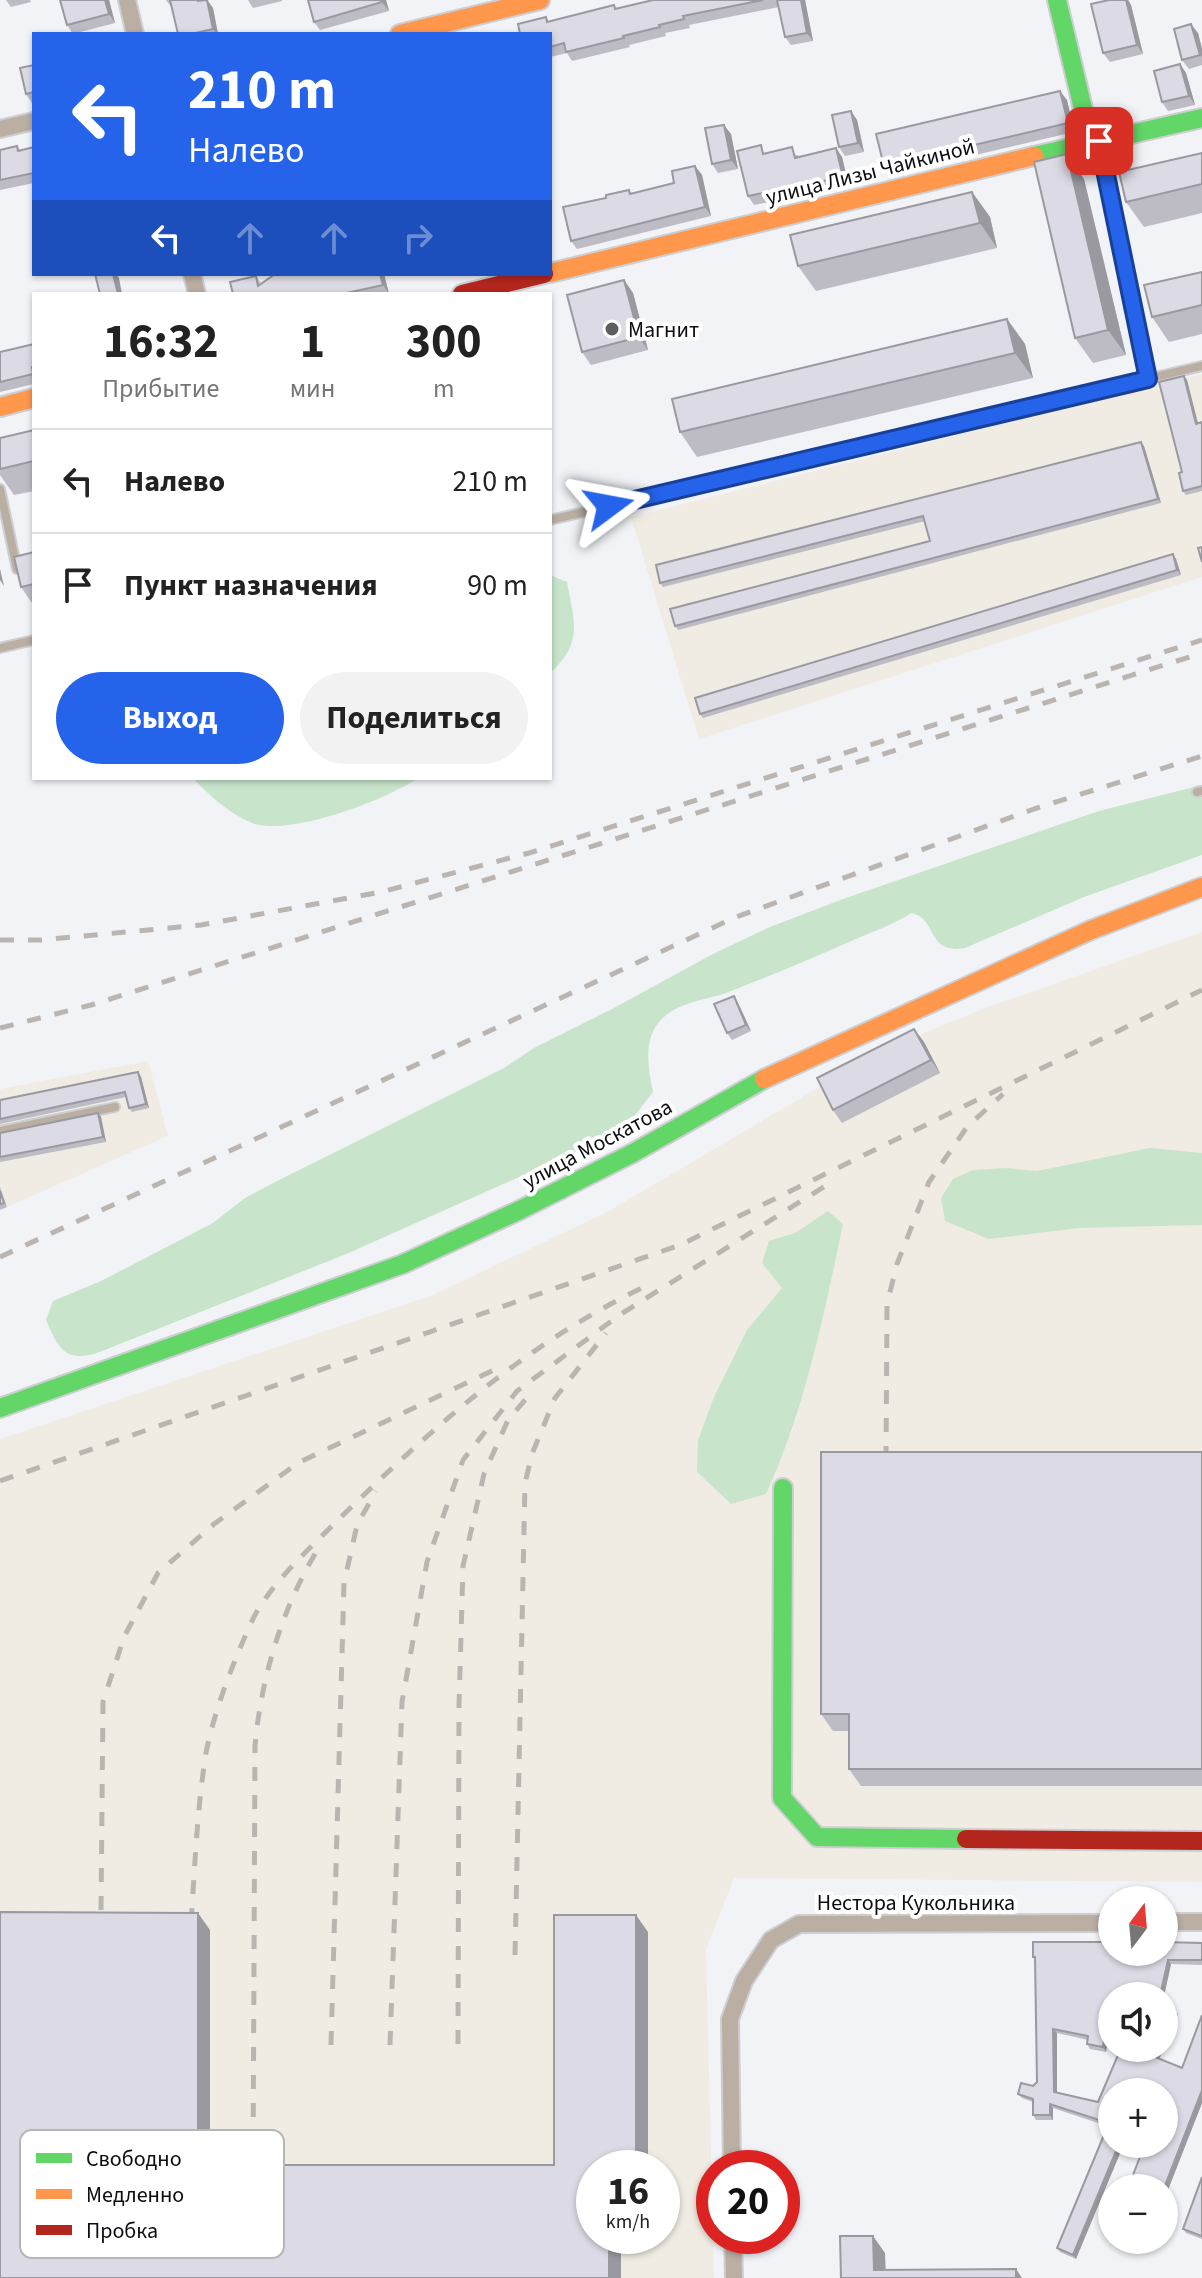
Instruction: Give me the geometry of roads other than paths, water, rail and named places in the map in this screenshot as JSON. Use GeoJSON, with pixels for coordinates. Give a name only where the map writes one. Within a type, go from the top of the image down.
{"type":"FeatureCollection","features":[{"type":"Feature","properties":{"kind":"main road"},"geometry":{"type":"LineString","coordinates":[[406,32],[479,7],[540,0]]}},
{"type":"Feature","properties":{"kind":"main road"},"geometry":{"type":"LineString","coordinates":[[1057,0],[1095,141]]}},
{"type":"Feature","properties":{"kind":"main road","name":"улица Лизы Чайкиной"},"geometry":{"type":"LineString","coordinates":[[552,272],[1202,118]]}},
{"type":"Feature","properties":{"kind":"main road","name":"улица Лизы Чайкиной"},"geometry":{"type":"LineString","coordinates":[[470,292],[535,276]]}},
{"type":"Feature","properties":{"kind":"main road"},"geometry":{"type":"LineString","coordinates":[[0,407],[32,399]]}},
{"type":"Feature","properties":{"kind":"main road","name":"улица Москатова"},"geometry":{"type":"LineString","coordinates":[[0,1408],[403,1264],[633,1153],[762,1080],[850,1038],[1091,930],[1202,887]]}},
{"type":"Feature","properties":{"kind":"main road"},"geometry":{"type":"LineString","coordinates":[[783,1488],[782,1798],[817,1837],[1202,1841]]}},
{"type":"Feature","properties":{"kind":"street"},"geometry":{"type":"LineString","coordinates":[[127,0],[135,32]]}},
{"type":"Feature","properties":{"kind":"street"},"geometry":{"type":"LineString","coordinates":[[0,129],[32,121]]}},
{"type":"Feature","properties":{"kind":"street"},"geometry":{"type":"LineString","coordinates":[[1178,1922],[1202,1922]]}},
{"type":"Feature","properties":{"kind":"street","name":"Нестора Кукольника"},"geometry":{"type":"LineString","coordinates":[[732,2150],[730,2019],[744,1981],[771,1940],[799,1924],[1098,1923]]}},
{"type":"Feature","properties":{"kind":"street"},"geometry":{"type":"LineString","coordinates":[[733,2254],[734,2278]]}},
{"type":"Feature","properties":{"kind":"lane"},"geometry":{"type":"LineString","coordinates":[[1095,141],[1148,379]]}},
{"type":"Feature","properties":{"kind":"lane"},"geometry":{"type":"LineString","coordinates":[[552,520],[1202,366]]}},
{"type":"Feature","properties":{"kind":"lane"},"geometry":{"type":"LineString","coordinates":[[0,489],[17,569],[32,566]]}},
{"type":"Feature","properties":{"kind":"lane"},"geometry":{"type":"LineString","coordinates":[[0,540],[10,537]]}},
{"type":"Feature","properties":{"kind":"lane"},"geometry":{"type":"LineString","coordinates":[[0,648],[32,640]]}},
{"type":"Feature","properties":{"kind":"lane"},"geometry":{"type":"LineString","coordinates":[[0,1131],[115,1107]]}},
{"type":"Feature","properties":{"kind":"railway"},"geometry":{"type":"LineString","coordinates":[[0,940],[41,940],[201,925],[381,892],[529,853],[1202,640]]}},
{"type":"Feature","properties":{"kind":"railway"},"geometry":{"type":"LineString","coordinates":[[0,1028],[91,1005],[1202,653]]}},
{"type":"Feature","properties":{"kind":"railway"},"geometry":{"type":"LineString","coordinates":[[0,1257],[736,917],[1034,809],[1202,756]]}},
{"type":"Feature","properties":{"kind":"railway"},"geometry":{"type":"LineString","coordinates":[[0,1481],[680,1245],[1202,990]]}},
{"type":"Feature","properties":{"kind":"railway"},"geometry":{"type":"LineString","coordinates":[[886,1460],[887,1304],[897,1264],[929,1182],[967,1127],[1003,1094]]}},
{"type":"Feature","properties":{"kind":"railway"},"geometry":{"type":"LineString","coordinates":[[390,2045],[402,1702],[427,1562],[463,1460],[517,1391],[621,1314],[830,1183]]}},
{"type":"Feature","properties":{"kind":"railway"},"geometry":{"type":"LineString","coordinates":[[191,1922],[206,1753],[219,1703],[259,1607],[303,1555],[445,1420],[560,1334],[646,1286]]}},
{"type":"Feature","properties":{"kind":"railway"},"geometry":{"type":"LineString","coordinates":[[515,1955],[525,1483],[532,1454],[555,1398],[606,1333]]}},
{"type":"Feature","properties":{"kind":"railway"},"geometry":{"type":"LineString","coordinates":[[101,1910],[103,1702],[124,1637],[158,1573],[214,1524],[298,1463],[498,1368]]}},
{"type":"Feature","properties":{"kind":"railway"},"geometry":{"type":"LineString","coordinates":[[458,2044],[459,1705],[463,1566],[484,1474],[508,1420],[531,1393]]}},
{"type":"Feature","properties":{"kind":"railway"},"geometry":{"type":"LineString","coordinates":[[331,2045],[344,1583],[357,1525],[376,1491]]}},
{"type":"Feature","properties":{"kind":"railway"},"geometry":{"type":"LineString","coordinates":[[253,2130],[255,1746],[262,1695],[275,1644],[294,1595],[318,1549]]}},
{"type":"Feature","properties":{"kind":"place","name":"Магнит"},"geometry":{"type":"Point","coordinates":[612,329]}}]}
